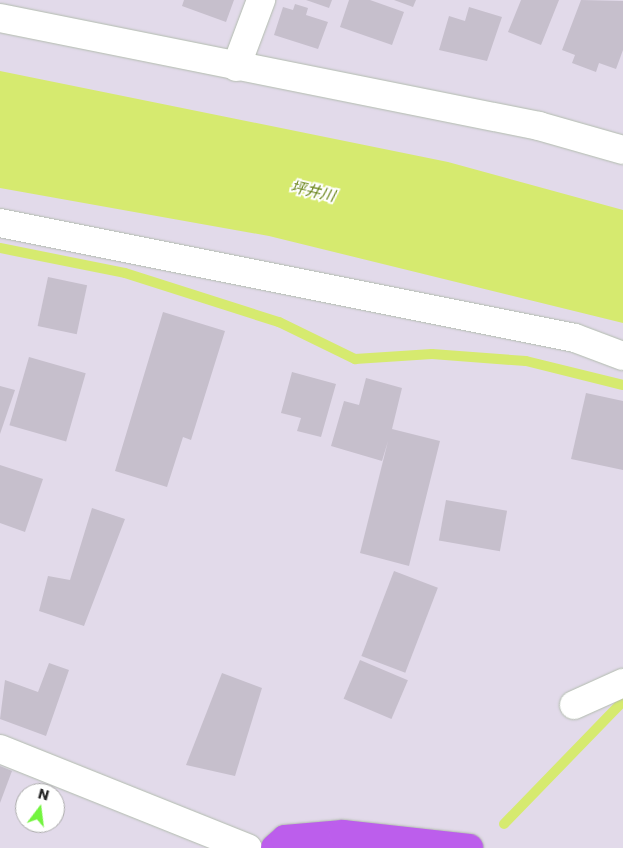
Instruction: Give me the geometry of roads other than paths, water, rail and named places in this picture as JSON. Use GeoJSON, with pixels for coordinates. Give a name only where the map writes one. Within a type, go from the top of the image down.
{"type":"FeatureCollection","features":[{"type":"Feature","properties":{"kind":"main road"},"geometry":{"type":"LineString","coordinates":[[275,848],[285,839],[343,834],[469,848]]}},
{"type":"Feature","properties":{"kind":"street"},"geometry":{"type":"LineString","coordinates":[[236,67],[261,0]]}},
{"type":"Feature","properties":{"kind":"street"},"geometry":{"type":"LineString","coordinates":[[0,18],[236,67],[540,126],[623,150]]}},
{"type":"Feature","properties":{"kind":"street"},"geometry":{"type":"LineString","coordinates":[[0,223],[575,338],[623,356]]}},
{"type":"Feature","properties":{"kind":"street"},"geometry":{"type":"LineString","coordinates":[[574,705],[623,683]]}},
{"type":"Feature","properties":{"kind":"street"},"geometry":{"type":"LineString","coordinates":[[0,749],[248,848]]}},
{"type":"Feature","properties":{"kind":"water","name":"坪井川"},"geometry":{"type":"Polygon","coordinates":[[[0,71],[448,162],[623,210],[623,323],[269,236],[0,188],[0,71]]]}},
{"type":"Feature","properties":{"kind":"waterway"},"geometry":{"type":"LineString","coordinates":[[0,248],[125,273],[279,322],[355,359],[432,354],[526,361],[623,385]]}},
{"type":"Feature","properties":{"kind":"waterway"},"geometry":{"type":"LineString","coordinates":[[504,824],[623,701]]}}]}
